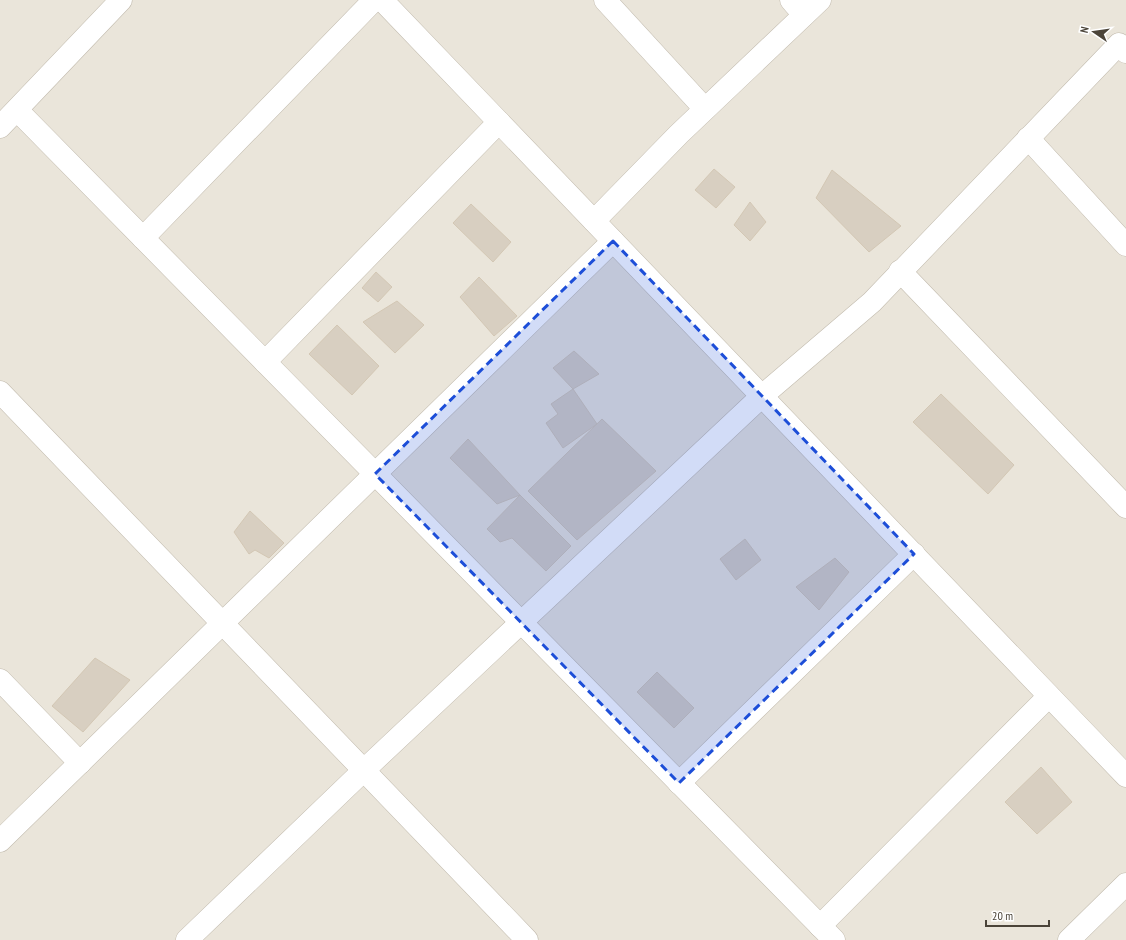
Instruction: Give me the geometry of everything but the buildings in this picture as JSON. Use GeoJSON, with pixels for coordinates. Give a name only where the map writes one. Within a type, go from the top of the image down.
{"type":"FeatureCollection","features":[{"type":"Feature","properties":{"kind":"street"},"geometry":{"type":"LineString","coordinates":[[0,127],[121,0]]}},
{"type":"Feature","properties":{"kind":"street"},"geometry":{"type":"LineString","coordinates":[[142,238],[374,0]]}},
{"type":"Feature","properties":{"kind":"street"},"geometry":{"type":"LineString","coordinates":[[382,0],[1126,776]]}},
{"type":"Feature","properties":{"kind":"street"},"geometry":{"type":"LineString","coordinates":[[605,0],[705,109]]}},
{"type":"Feature","properties":{"kind":"street"},"geometry":{"type":"LineString","coordinates":[[594,221],[805,5]]}},
{"type":"Feature","properties":{"kind":"street"},"geometry":{"type":"LineString","coordinates":[[187,940],[363,771],[762,396],[872,302],[900,271],[1119,44],[1126,52]]}},
{"type":"Feature","properties":{"kind":"street"},"geometry":{"type":"LineString","coordinates":[[17,110],[827,933],[1049,696]]}},
{"type":"Feature","properties":{"kind":"street"},"geometry":{"type":"LineString","coordinates":[[265,362],[499,122]]}},
{"type":"Feature","properties":{"kind":"street"},"geometry":{"type":"LineString","coordinates":[[1028,138],[1126,245]]}},
{"type":"Feature","properties":{"kind":"street"},"geometry":{"type":"LineString","coordinates":[[0,841],[613,241]]}},
{"type":"Feature","properties":{"kind":"street"},"geometry":{"type":"LineString","coordinates":[[900,271],[1126,507]]}},
{"type":"Feature","properties":{"kind":"street"},"geometry":{"type":"LineString","coordinates":[[0,392],[527,940]]}},
{"type":"Feature","properties":{"kind":"street"},"geometry":{"type":"LineString","coordinates":[[679,782],[914,554]]}},
{"type":"Feature","properties":{"kind":"street"},"geometry":{"type":"LineString","coordinates":[[0,680],[80,763]]}},
{"type":"Feature","properties":{"kind":"street"},"geometry":{"type":"LineString","coordinates":[[1069,940],[1126,884]]}},
{"type":"Feature","properties":{"kind":"highlighted area"},"geometry":{"type":"Polygon","coordinates":[[[613,241],[914,554],[679,783],[375,474],[613,241]]]}},
{"type":"Feature","properties":{"kind":"shaded area"},"geometry":{"type":"Polygon","coordinates":[[[0,0],[1126,0],[1126,940],[0,940],[0,0]]]}}]}
